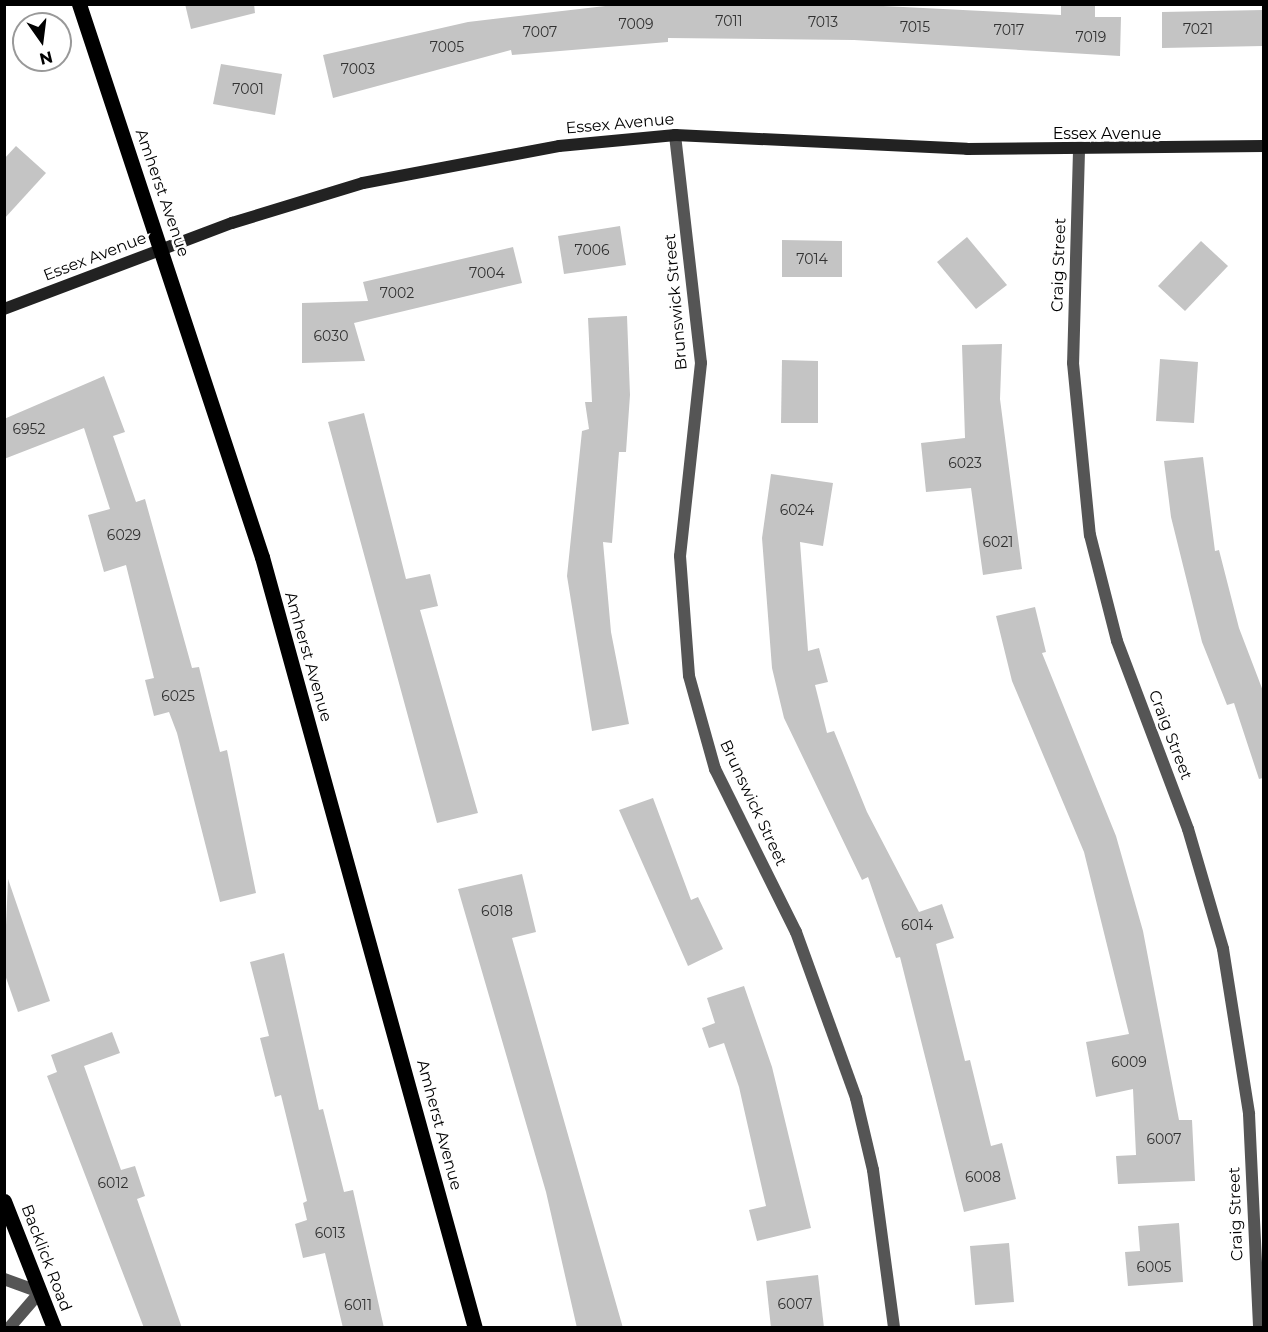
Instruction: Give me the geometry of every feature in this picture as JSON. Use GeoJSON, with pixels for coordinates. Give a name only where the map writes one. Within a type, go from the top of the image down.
{"type":"FeatureCollection","features":[{"type":"Feature","properties":{"kind":"main road","name":"Amherst Avenue"},"geometry":{"type":"LineString","coordinates":[[80,4],[262,557],[475,1328]]}},
{"type":"Feature","properties":{"kind":"main road","name":"Backlick Road"},"geometry":{"type":"LineString","coordinates":[[4,1201],[54,1328]]}},
{"type":"Feature","properties":{"kind":"street","name":"Essex Avenue"},"geometry":{"type":"LineString","coordinates":[[4,309],[162,249],[363,183],[482,157],[675,135],[1079,151],[1263,147]]}},
{"type":"Feature","properties":{"kind":"street","name":"Brunswick Street"},"geometry":{"type":"LineString","coordinates":[[675,135],[701,363],[680,556],[688,676],[715,769],[796,932],[856,1098],[874,1182],[894,1328]]}},
{"type":"Feature","properties":{"kind":"street","name":"Craig Street"},"geometry":{"type":"LineString","coordinates":[[1079,151],[1073,363],[1090,535],[1117,641],[1188,829],[1223,949],[1249,1114],[1259,1328]]}},
{"type":"Feature","properties":{"kind":"street"},"geometry":{"type":"LineString","coordinates":[[4,1279],[40,1292],[9,1328]]}},
{"type":"Feature","properties":{"kind":"building"},"geometry":{"type":"Polygon","coordinates":[[[185,4],[254,4],[255,13],[191,29],[185,4]]]}},
{"type":"Feature","properties":{"kind":"building"},"geometry":{"type":"Polygon","coordinates":[[[843,4],[1061,15],[1061,4],[1095,4],[1095,17],[1121,17],[1120,56],[854,40],[668,38],[668,42],[512,55],[511,50],[333,98],[323,55],[468,22],[614,5],[843,4]]]}},
{"type":"Feature","properties":{"kind":"building"},"geometry":{"type":"Polygon","coordinates":[[[1263,10],[1263,46],[1162,48],[1162,12],[1263,10]]]}},
{"type":"Feature","properties":{"kind":"building"},"geometry":{"type":"Polygon","coordinates":[[[221,64],[282,74],[275,115],[213,104],[221,64]]]}},
{"type":"Feature","properties":{"kind":"building"},"geometry":{"type":"Polygon","coordinates":[[[16,146],[46,173],[4,219],[4,159],[16,146]]]}},
{"type":"Feature","properties":{"kind":"building"},"geometry":{"type":"Polygon","coordinates":[[[620,226],[626,265],[564,274],[558,236],[620,226]]]}},
{"type":"Feature","properties":{"kind":"building"},"geometry":{"type":"Polygon","coordinates":[[[967,237],[1007,285],[976,309],[937,262],[967,237]]]}},
{"type":"Feature","properties":{"kind":"building"},"geometry":{"type":"Polygon","coordinates":[[[782,240],[842,241],[842,277],[782,277],[782,240]]]}},
{"type":"Feature","properties":{"kind":"building"},"geometry":{"type":"Polygon","coordinates":[[[1201,241],[1228,266],[1185,311],[1158,286],[1201,241]]]}},
{"type":"Feature","properties":{"kind":"building"},"geometry":{"type":"Polygon","coordinates":[[[513,247],[522,283],[354,323],[365,361],[302,363],[302,303],[368,301],[363,282],[513,247]]]}},
{"type":"Feature","properties":{"kind":"building"},"geometry":{"type":"Polygon","coordinates":[[[627,316],[630,395],[626,452],[619,452],[612,543],[603,542],[611,632],[629,724],[592,731],[567,576],[582,431],[589,429],[585,402],[592,402],[588,318],[627,316]]]}},
{"type":"Feature","properties":{"kind":"building"},"geometry":{"type":"Polygon","coordinates":[[[1002,344],[1000,399],[1022,569],[983,575],[971,488],[926,492],[921,443],[965,438],[962,345],[1002,344]]]}},
{"type":"Feature","properties":{"kind":"building"},"geometry":{"type":"Polygon","coordinates":[[[1160,359],[1198,362],[1194,423],[1156,421],[1160,359]]]}},
{"type":"Feature","properties":{"kind":"building"},"geometry":{"type":"Polygon","coordinates":[[[782,360],[818,361],[818,423],[781,423],[782,360]]]}},
{"type":"Feature","properties":{"kind":"building"},"geometry":{"type":"Polygon","coordinates":[[[104,376],[125,432],[113,436],[136,502],[145,499],[192,668],[199,667],[220,752],[227,750],[256,893],[220,902],[177,733],[169,712],[154,716],[145,680],[154,678],[126,565],[104,572],[88,515],[110,509],[84,428],[4,459],[4,419],[104,376]]]}},
{"type":"Feature","properties":{"kind":"building"},"geometry":{"type":"Polygon","coordinates":[[[364,413],[406,579],[430,574],[438,606],[420,610],[478,813],[437,823],[328,422],[364,413]]]}},
{"type":"Feature","properties":{"kind":"building"},"geometry":{"type":"Polygon","coordinates":[[[1203,457],[1215,551],[1219,550],[1239,628],[1263,691],[1263,778],[1259,779],[1234,703],[1227,705],[1202,642],[1171,517],[1164,461],[1203,457]]]}},
{"type":"Feature","properties":{"kind":"building"},"geometry":{"type":"Polygon","coordinates":[[[771,474],[833,483],[823,546],[800,542],[808,651],[819,648],[828,682],[815,685],[827,733],[834,731],[867,812],[919,912],[942,904],[954,938],[936,944],[965,1061],[970,1060],[991,1146],[1002,1143],[1016,1199],[964,1212],[900,957],[896,958],[868,877],[862,880],[784,718],[772,668],[762,538],[771,474]]]}},
{"type":"Feature","properties":{"kind":"building"},"geometry":{"type":"Polygon","coordinates":[[[1035,607],[1046,652],[1042,653],[1116,836],[1143,931],[1179,1120],[1192,1120],[1195,1181],[1118,1184],[1116,1156],[1136,1155],[1133,1089],[1096,1097],[1086,1042],[1129,1034],[1084,852],[1012,681],[996,616],[1035,607]]]}},
{"type":"Feature","properties":{"kind":"building"},"geometry":{"type":"Polygon","coordinates":[[[653,798],[691,900],[698,897],[723,949],[688,966],[619,810],[653,798]]]}},
{"type":"Feature","properties":{"kind":"building"},"geometry":{"type":"Polygon","coordinates":[[[522,874],[536,932],[512,938],[623,1328],[577,1328],[546,1192],[458,889],[522,874]]]}},
{"type":"Feature","properties":{"kind":"building"},"geometry":{"type":"Polygon","coordinates":[[[8,879],[50,1001],[18,1012],[4,972],[8,879]]]}},
{"type":"Feature","properties":{"kind":"building"},"geometry":{"type":"Polygon","coordinates":[[[284,953],[319,1110],[323,1109],[344,1192],[353,1190],[384,1328],[343,1328],[325,1253],[303,1258],[295,1224],[307,1220],[303,1203],[307,1201],[281,1095],[275,1097],[260,1038],[269,1036],[250,962],[284,953]]]}},
{"type":"Feature","properties":{"kind":"building"},"geometry":{"type":"Polygon","coordinates":[[[744,986],[772,1067],[811,1228],[757,1241],[749,1210],[766,1206],[739,1087],[724,1043],[709,1048],[702,1028],[715,1023],[707,998],[744,986]]]}},
{"type":"Feature","properties":{"kind":"building"},"geometry":{"type":"Polygon","coordinates":[[[112,1032],[120,1053],[84,1066],[121,1170],[135,1166],[145,1196],[137,1199],[182,1328],[144,1328],[47,1076],[57,1072],[51,1055],[112,1032]]]}},
{"type":"Feature","properties":{"kind":"building"},"geometry":{"type":"Polygon","coordinates":[[[1179,1223],[1183,1282],[1128,1286],[1125,1252],[1140,1251],[1138,1226],[1179,1223]]]}},
{"type":"Feature","properties":{"kind":"building"},"geometry":{"type":"Polygon","coordinates":[[[1009,1243],[1014,1302],[975,1305],[970,1246],[1009,1243]]]}},
{"type":"Feature","properties":{"kind":"building"},"geometry":{"type":"Polygon","coordinates":[[[818,1275],[824,1328],[771,1328],[766,1281],[818,1275]]]}}]}
